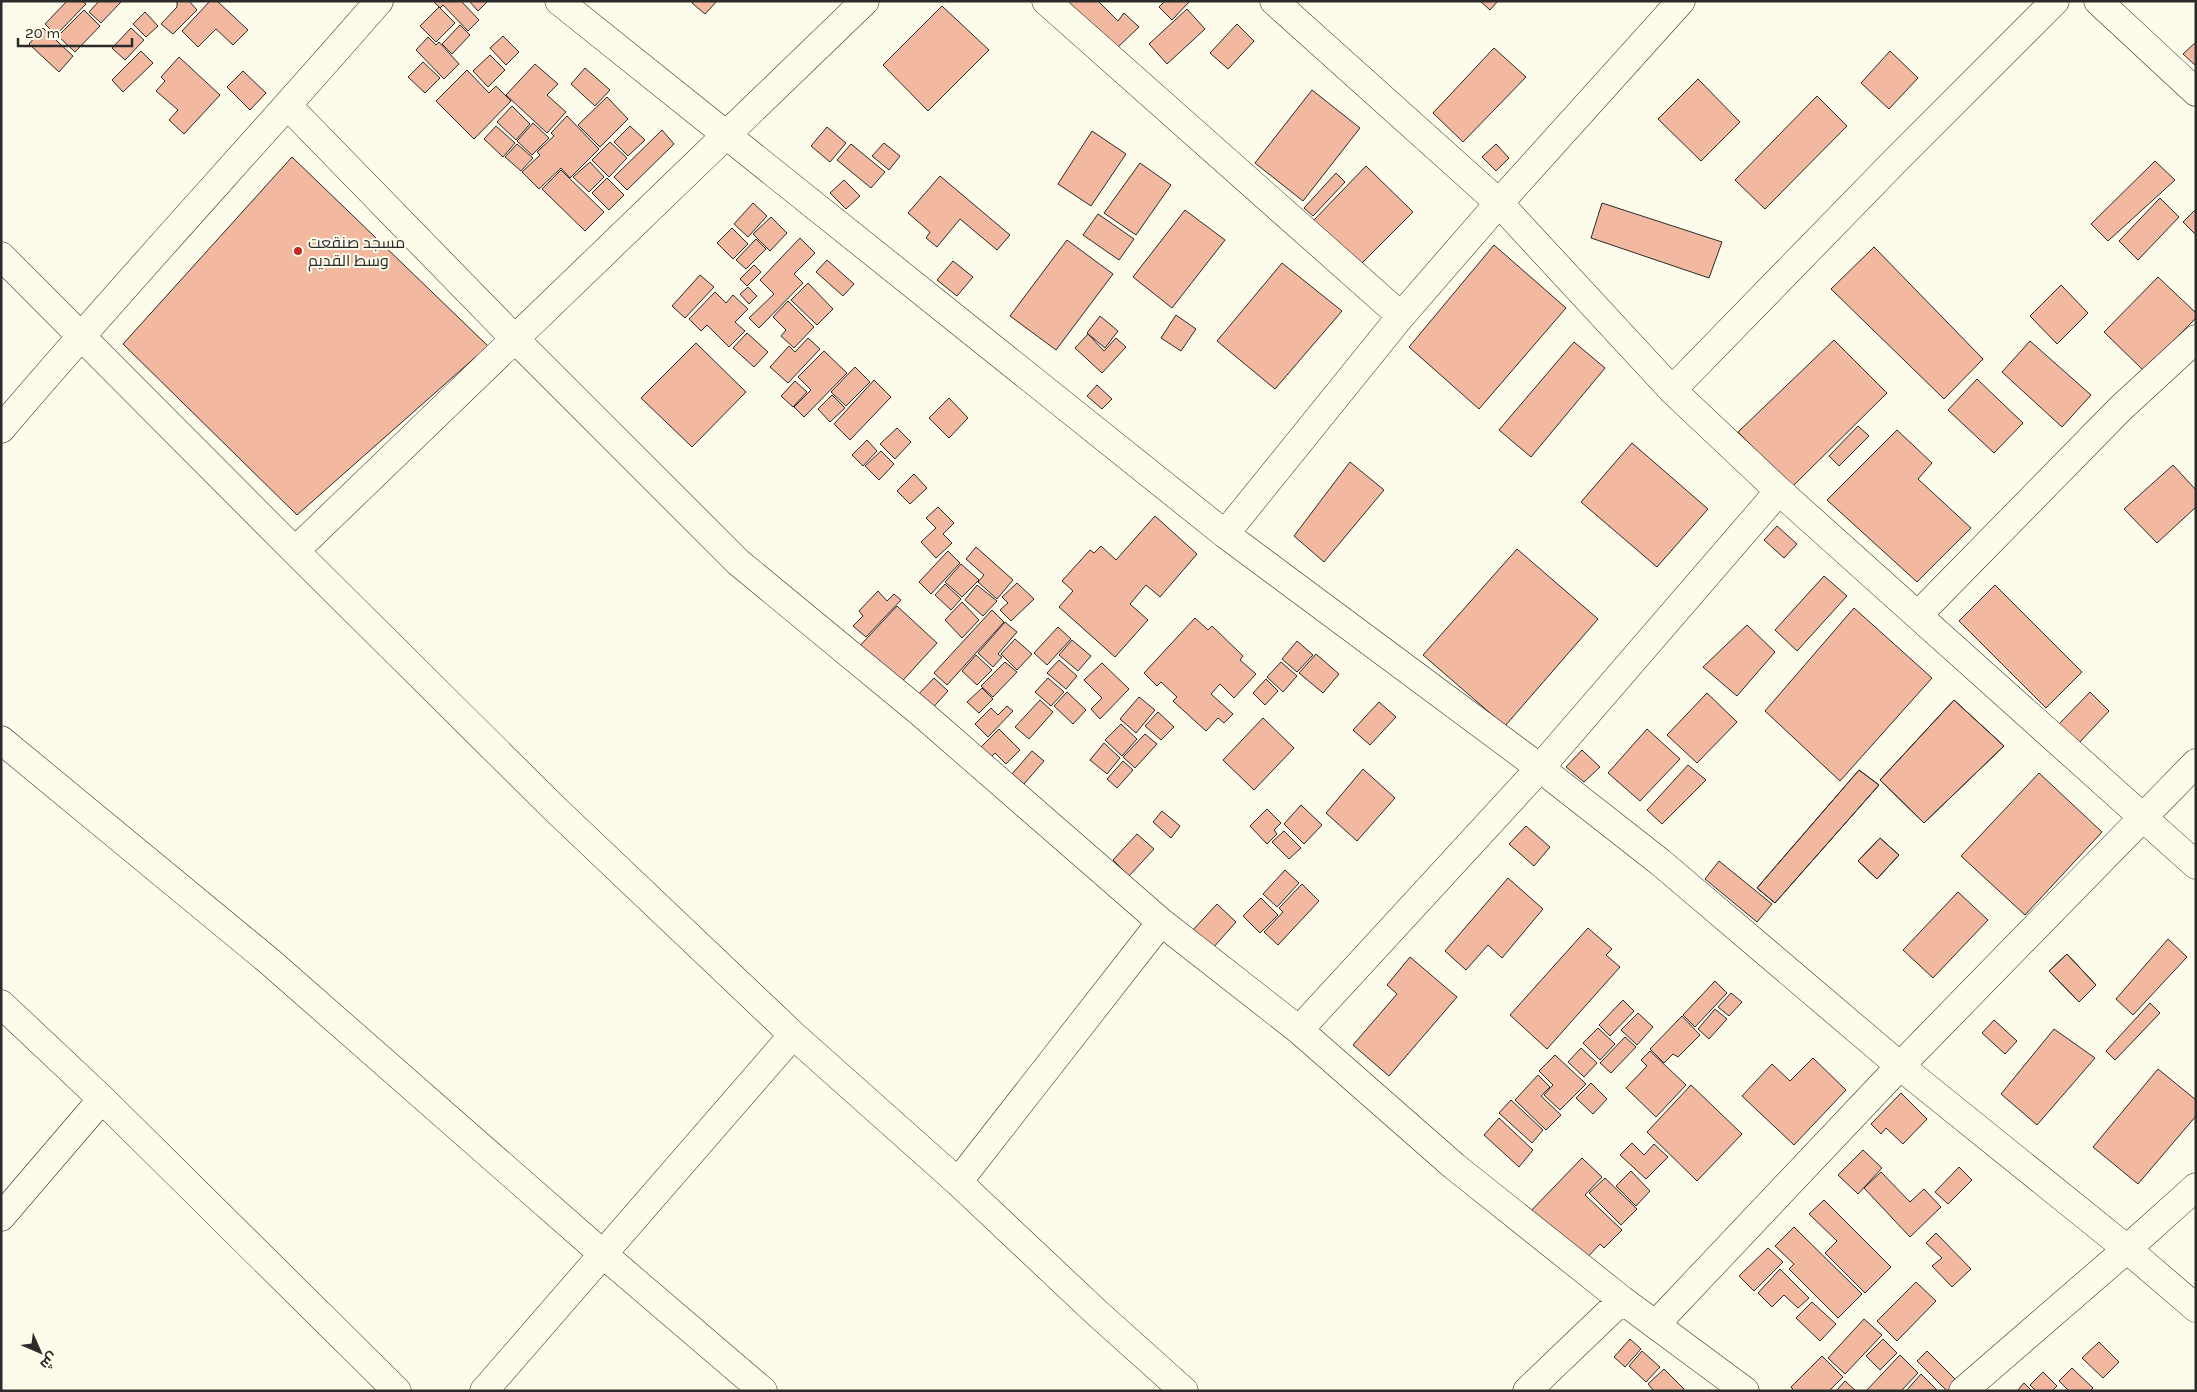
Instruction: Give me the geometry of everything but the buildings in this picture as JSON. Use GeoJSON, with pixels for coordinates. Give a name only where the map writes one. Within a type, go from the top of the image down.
{"type":"FeatureCollection","features":[{"type":"Feature","properties":{"kind":"street"},"geometry":{"type":"LineString","coordinates":[[1,430],[81,335],[288,106],[379,1]]}},
{"type":"Feature","properties":{"kind":"street"},"geometry":{"type":"LineString","coordinates":[[559,1],[1226,534],[1540,768],[1660,862],[1900,1066],[2127,1249],[2196,1308]]}},
{"type":"Feature","properties":{"kind":"street"},"geometry":{"type":"LineString","coordinates":[[295,551],[865,1]]}},
{"type":"Feature","properties":{"kind":"street"},"geometry":{"type":"LineString","coordinates":[[1046,1],[1401,316]]}},
{"type":"Feature","properties":{"kind":"street"},"geometry":{"type":"LineString","coordinates":[[1226,534],[1401,316],[1499,203],[1681,1]]}},
{"type":"Feature","properties":{"kind":"street"},"geometry":{"type":"LineString","coordinates":[[1672,390],[1904,152],[2055,1]]}},
{"type":"Feature","properties":{"kind":"street"},"geometry":{"type":"LineString","coordinates":[[2098,1],[2196,92]]}},
{"type":"Feature","properties":{"kind":"street"},"geometry":{"type":"LineString","coordinates":[[1276,2],[1499,203],[1672,390],[1779,491],[2196,865]]}},
{"type":"Feature","properties":{"kind":"street"},"geometry":{"type":"LineString","coordinates":[[288,106],[515,339],[738,562],[921,713],[1161,922],[1300,1030],[1454,1166],[1622,1300],[1745,1391]]}},
{"type":"Feature","properties":{"kind":"street"},"geometry":{"type":"LineString","coordinates":[[1,256],[553,807],[793,1035],[958,1182],[1096,1312],[1184,1391]]}},
{"type":"Feature","properties":{"kind":"street"},"geometry":{"type":"LineString","coordinates":[[1918,615],[2121,408],[2196,339]]}},
{"type":"Feature","properties":{"kind":"street"},"geometry":{"type":"LineString","coordinates":[[1300,1030],[1540,768],[1779,491]]}},
{"type":"Feature","properties":{"kind":"street"},"geometry":{"type":"LineString","coordinates":[[1,740],[270,961],[604,1255],[762,1391]]}},
{"type":"Feature","properties":{"kind":"street"},"geometry":{"type":"LineString","coordinates":[[1656,1324],[1900,1066],[2196,763]]}},
{"type":"Feature","properties":{"kind":"street"},"geometry":{"type":"LineString","coordinates":[[958,1182],[1161,922]]}},
{"type":"Feature","properties":{"kind":"street"},"geometry":{"type":"LineString","coordinates":[[1,1004],[102,1099],[397,1391]]}},
{"type":"Feature","properties":{"kind":"street"},"geometry":{"type":"LineString","coordinates":[[484,1391],[793,1035]]}},
{"type":"Feature","properties":{"kind":"street"},"geometry":{"type":"LineString","coordinates":[[1,1216],[102,1099]]}},
{"type":"Feature","properties":{"kind":"street"},"geometry":{"type":"LineString","coordinates":[[1963,1391],[2196,1187]]}},
{"type":"Feature","properties":{"kind":"street"},"geometry":{"type":"LineString","coordinates":[[1527,1391],[1622,1300]]}},
{"type":"Feature","properties":{"kind":"place","name":"مسجد صنقعت وسط القديم"},"geometry":{"type":"Point","coordinates":[298,251]}}]}
